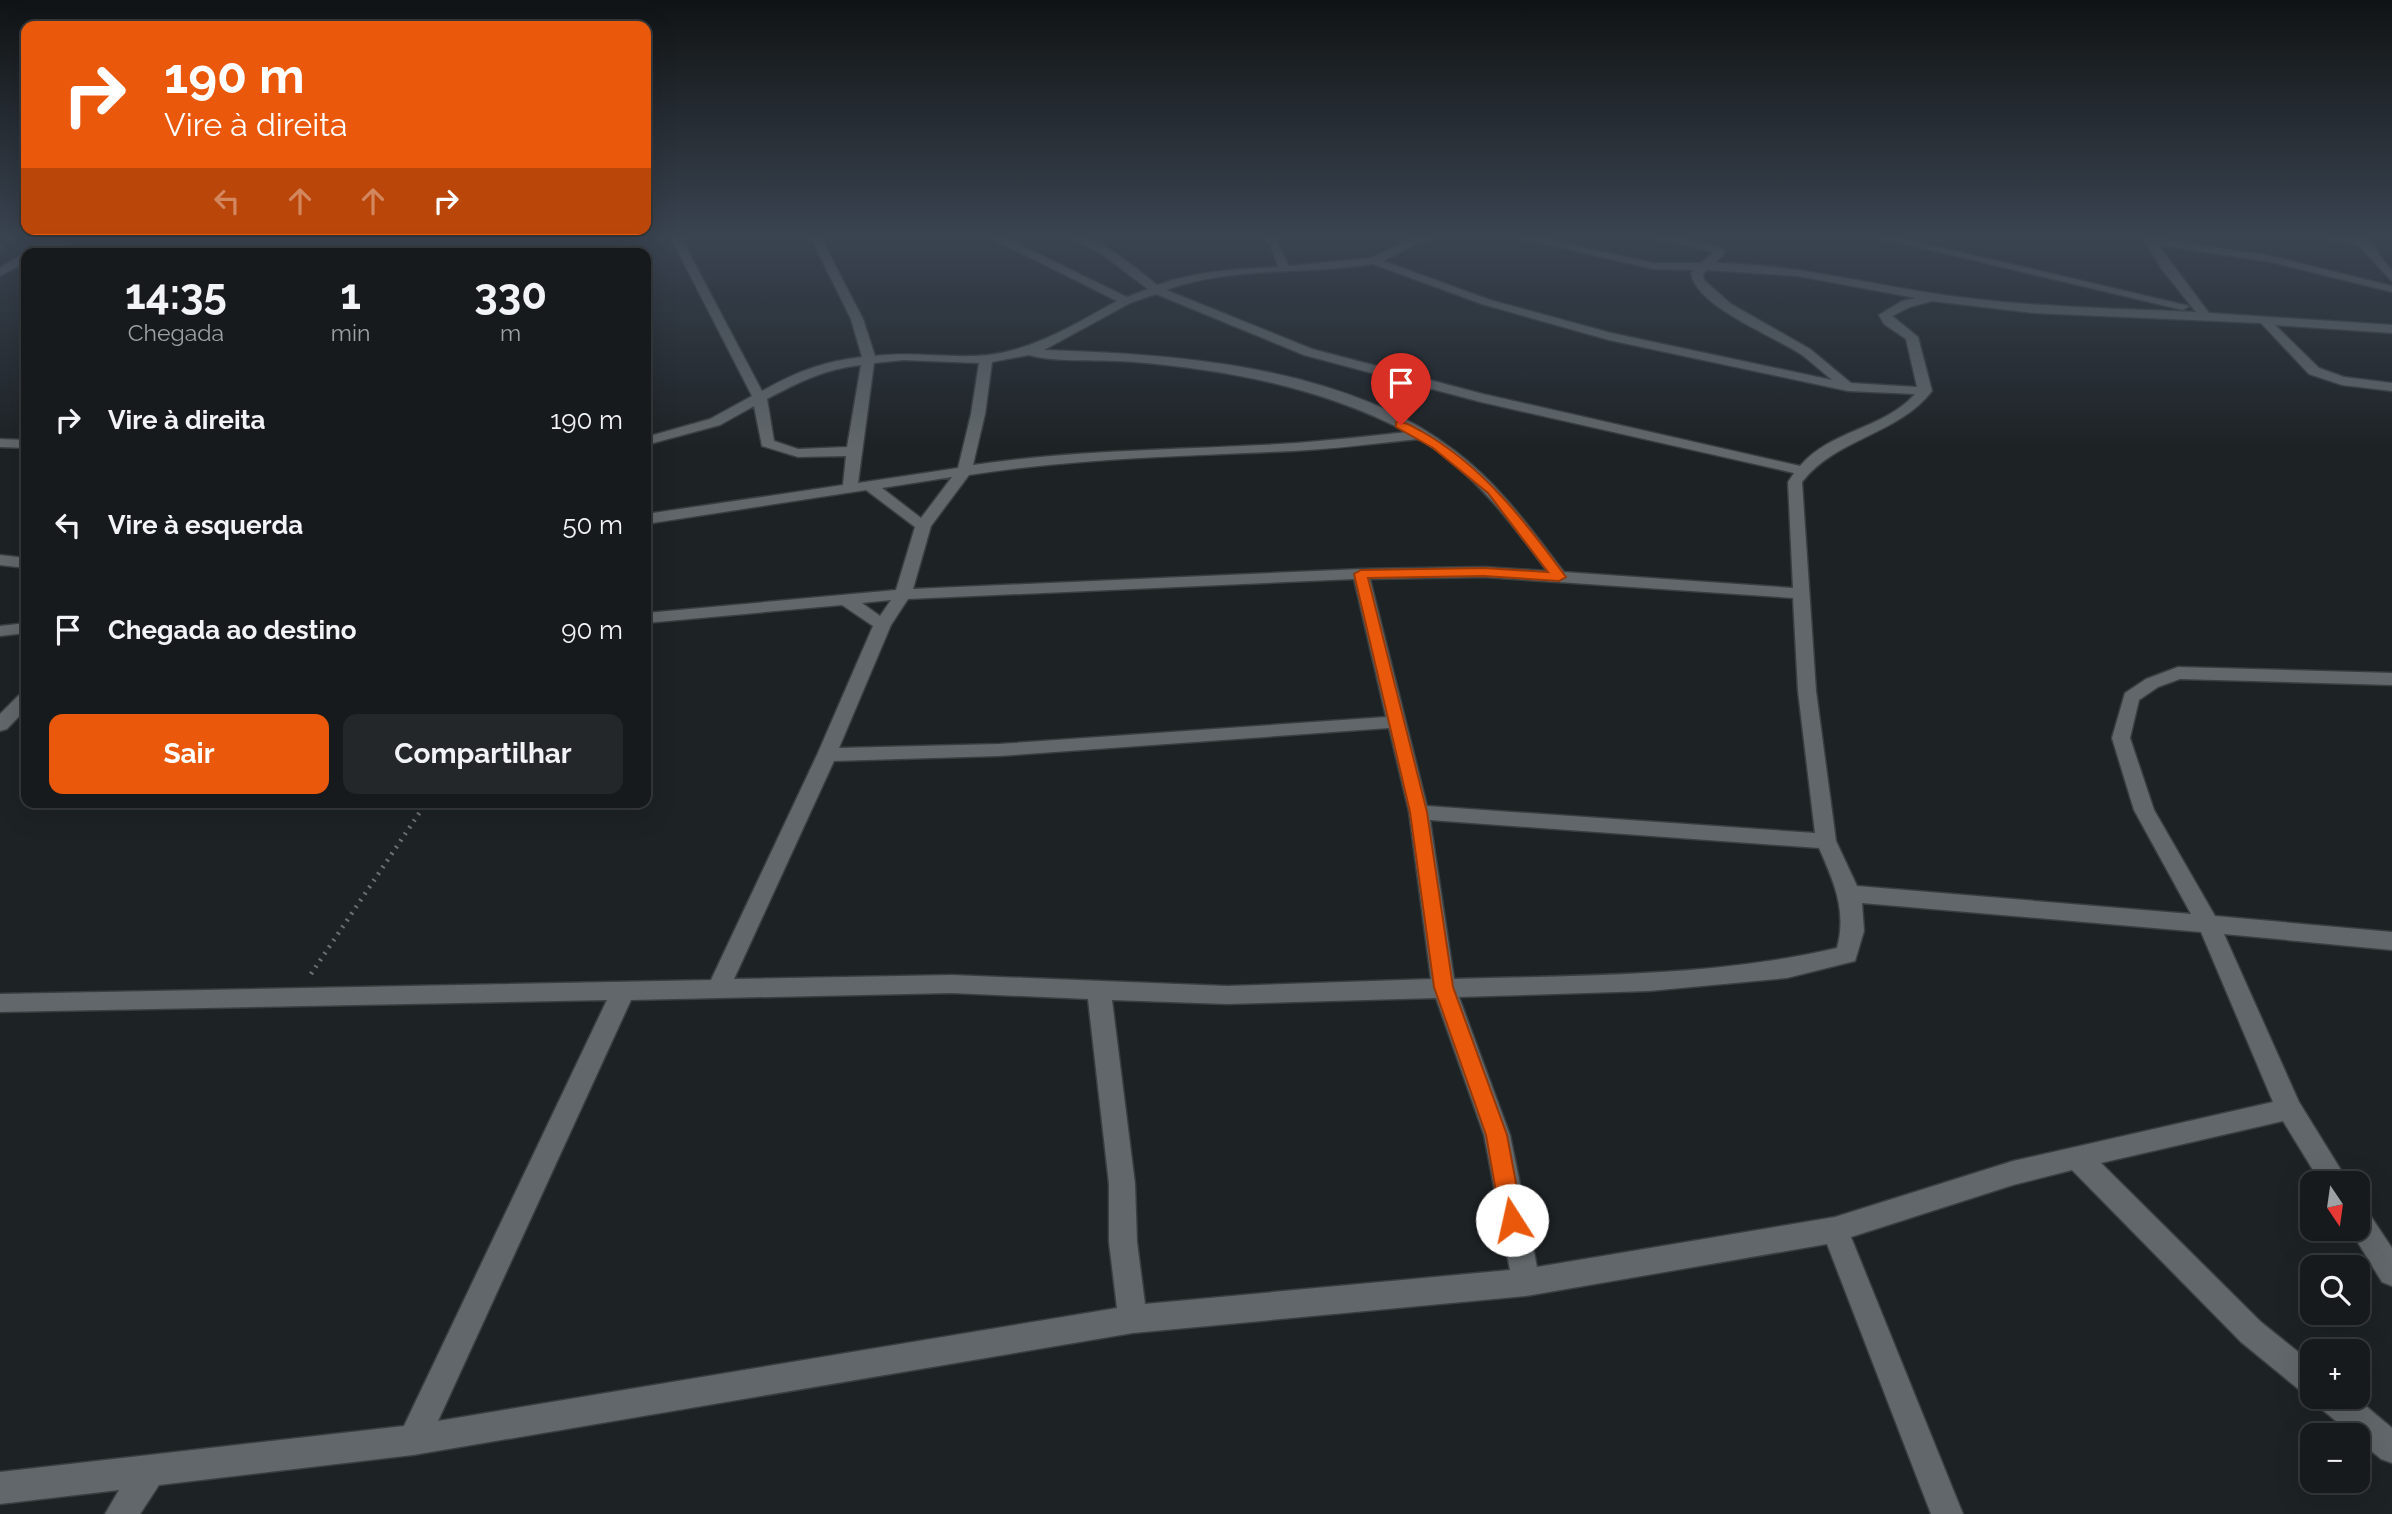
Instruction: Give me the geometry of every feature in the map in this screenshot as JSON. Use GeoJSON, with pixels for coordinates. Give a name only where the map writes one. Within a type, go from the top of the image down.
{"type":"FeatureCollection","features":[{"type":"Feature","properties":{"kind":"street"},"geometry":{"type":"LineString","coordinates":[[712,307],[760,399],[767,443],[776,449],[795,453],[854,451]]}},
{"type":"Feature","properties":{"kind":"street"},"geometry":{"type":"LineString","coordinates":[[850,490],[869,358],[851,307]]}},
{"type":"Feature","properties":{"kind":"street"},"geometry":{"type":"LineString","coordinates":[[651,440],[715,422],[805,373],[828,365],[903,356],[986,359],[1024,352],[1048,344],[1116,307]]}},
{"type":"Feature","properties":{"kind":"street"},"geometry":{"type":"LineString","coordinates":[[1195,307],[1262,335],[1361,369],[1804,471]]}},
{"type":"Feature","properties":{"kind":"street"},"geometry":{"type":"LineString","coordinates":[[1503,307],[1634,342],[1848,387],[1925,391]]}},
{"type":"Feature","properties":{"kind":"street"},"geometry":{"type":"LineString","coordinates":[[1727,307],[1806,352],[1848,387]]}},
{"type":"Feature","properties":{"kind":"street"},"geometry":{"type":"LineString","coordinates":[[1893,307],[1885,315],[1888,321],[1912,337],[1925,391]]}},
{"type":"Feature","properties":{"kind":"street"},"geometry":{"type":"LineString","coordinates":[[2015,307],[2203,313],[2391,331]]}},
{"type":"Feature","properties":{"kind":"street"},"geometry":{"type":"LineString","coordinates":[[2178,307],[2203,313]]}},
{"type":"Feature","properties":{"kind":"street"},"geometry":{"type":"LineString","coordinates":[[2198,307],[2203,313]]}},
{"type":"Feature","properties":{"kind":"street"},"geometry":{"type":"LineString","coordinates":[[2219,307],[2244,318]]}},
{"type":"Feature","properties":{"kind":"street"},"geometry":{"type":"LineString","coordinates":[[2263,319],[2314,371],[2342,381],[2392,387]]}},
{"type":"Feature","properties":{"kind":"street"},"geometry":{"type":"LineString","coordinates":[[1024,352],[1135,356],[1206,366],[1333,394],[1423,435],[1492,491],[1559,577]]}},
{"type":"Feature","properties":{"kind":"street"},"geometry":{"type":"LineString","coordinates":[[718,989],[827,755],[882,625],[903,594],[923,526],[964,471],[978,414],[986,359]]}},
{"type":"Feature","properties":{"kind":"street"},"geometry":{"type":"LineString","coordinates":[[1866,389],[1911,409]]}},
{"type":"Feature","properties":{"kind":"street"},"geometry":{"type":"LineString","coordinates":[[0,1003],[622,993],[952,984],[1227,995],[1649,982],[1787,969],[1847,955],[1853,931],[1850,894],[1826,841],[1807,691],[1795,482],[1815,458],[1911,409],[1925,391]]}},
{"type":"Feature","properties":{"kind":"street"},"geometry":{"type":"LineString","coordinates":[[651,518],[1030,461],[1145,452],[1296,447],[1423,435]]}},
{"type":"Feature","properties":{"kind":"street"},"geometry":{"type":"LineString","coordinates":[[0,443],[21,444]]}},
{"type":"Feature","properties":{"kind":"street"},"geometry":{"type":"LineString","coordinates":[[871,487],[923,526]]}},
{"type":"Feature","properties":{"kind":"street"},"geometry":{"type":"LineString","coordinates":[[0,560],[21,562]]}},
{"type":"Feature","properties":{"kind":"street"},"geometry":{"type":"LineString","coordinates":[[651,618],[903,594],[1361,574],[1484,572],[1800,593]]}},
{"type":"Feature","properties":{"kind":"street"},"geometry":{"type":"LineString","coordinates":[[1361,574],[1419,812],[1444,987],[1497,1135],[1527,1282]]}},
{"type":"Feature","properties":{"kind":"street"},"geometry":{"type":"LineString","coordinates":[[848,601],[882,625]]}},
{"type":"Feature","properties":{"kind":"street"},"geometry":{"type":"LineString","coordinates":[[0,631],[21,629]]}},
{"type":"Feature","properties":{"kind":"street"},"geometry":{"type":"LineString","coordinates":[[2328,1171],[2289,1109],[2209,926],[2144,810],[2121,738],[2131,697],[2152,683],[2178,673],[2392,679]]}},
{"type":"Feature","properties":{"kind":"street"},"geometry":{"type":"LineString","coordinates":[[0,724],[21,703]]}},
{"type":"Feature","properties":{"kind":"street"},"geometry":{"type":"LineString","coordinates":[[827,755],[999,750],[1395,722]]}},
{"type":"Feature","properties":{"kind":"street"},"geometry":{"type":"LineString","coordinates":[[1419,812],[1826,841]]}},
{"type":"Feature","properties":{"kind":"street"},"geometry":{"type":"LineString","coordinates":[[1850,894],[2007,904],[2209,926],[2392,941]]}},
{"type":"Feature","properties":{"kind":"street"},"geometry":{"type":"LineString","coordinates":[[1099,991],[1122,1184],[1124,1242],[1133,1319]]}},
{"type":"Feature","properties":{"kind":"street"},"geometry":{"type":"LineString","coordinates":[[412,1440],[622,993]]}},
{"type":"Feature","properties":{"kind":"street"},"geometry":{"type":"LineString","coordinates":[[0,1488],[412,1440],[1133,1319],[1527,1282],[1835,1230],[2013,1173],[2289,1109]]}},
{"type":"Feature","properties":{"kind":"street"},"geometry":{"type":"LineString","coordinates":[[2077,1157],[2251,1332],[2300,1372]]}},
{"type":"Feature","properties":{"kind":"street"},"geometry":{"type":"LineString","coordinates":[[1835,1230],[1947,1514]]}},
{"type":"Feature","properties":{"kind":"street"},"geometry":{"type":"LineString","coordinates":[[2370,1238],[2392,1273]]}},
{"type":"Feature","properties":{"kind":"street"},"geometry":{"type":"LineString","coordinates":[[2346,1409],[2392,1448]]}},
{"type":"Feature","properties":{"kind":"street"},"geometry":{"type":"LineString","coordinates":[[121,1514],[151,1470]]}},
{"type":"Feature","properties":{"kind":"path"},"geometry":{"type":"LineString","coordinates":[[295,998],[423,808]]}},
{"type":"Feature","properties":{"kind":"route"},"geometry":{"type":"LineString","coordinates":[[1401,425],[1423,435],[1451,455],[1492,491],[1559,577],[1484,572],[1361,574],[1419,812],[1444,987],[1497,1135],[1512,1220]]}}]}
